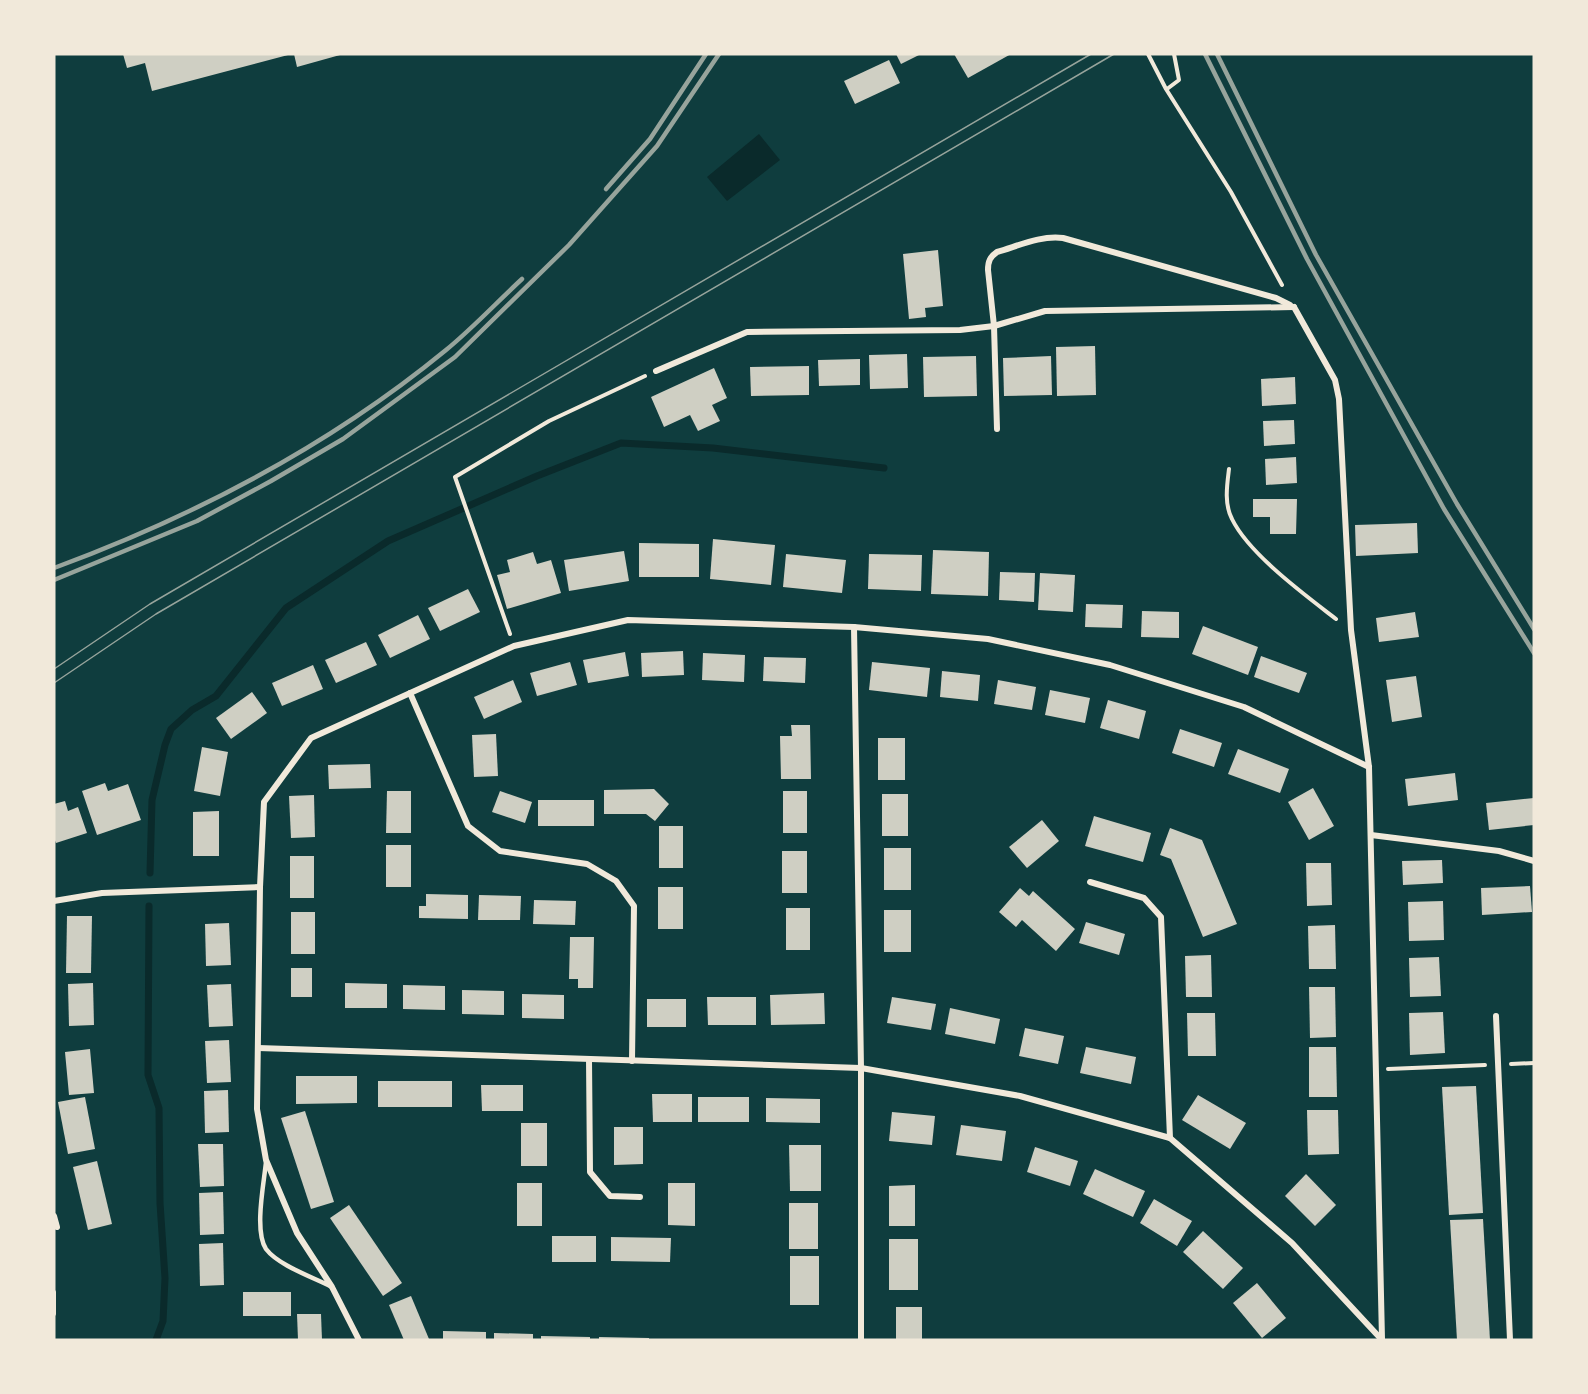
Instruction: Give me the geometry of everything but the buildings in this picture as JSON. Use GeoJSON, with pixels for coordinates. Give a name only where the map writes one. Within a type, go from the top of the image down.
{"type":"FeatureCollection","features":[{"type":"Feature","properties":{"kind":"street"},"geometry":{"type":"LineString","coordinates":[[997,429],[994,326],[988,262],[997,252],[1053,237],[1276,298],[1294,307],[1335,380],[1338,389],[1351,630],[1369,767],[1383,1340]]}},
{"type":"Feature","properties":{"kind":"street"},"geometry":{"type":"LineString","coordinates":[[656,370],[747,332],[960,330],[994,326],[1045,310],[1294,307]]}},
{"type":"Feature","properties":{"kind":"street"},"geometry":{"type":"LineString","coordinates":[[359,1340],[332,1287],[297,1233],[266,1160],[257,1109],[260,887],[264,802],[311,738],[514,646],[628,620],[854,627],[988,639],[1110,665],[1244,707],[1369,767]]}},
{"type":"Feature","properties":{"kind":"street"},"geometry":{"type":"LineString","coordinates":[[854,627],[861,1068],[861,1340]]}},
{"type":"Feature","properties":{"kind":"street"},"geometry":{"type":"LineString","coordinates":[[410,693],[468,826],[500,851],[587,864],[616,881],[634,906],[632,1061]]}},
{"type":"Feature","properties":{"kind":"street"},"geometry":{"type":"LineString","coordinates":[[1371,835],[1499,851],[1534,861]]}},
{"type":"Feature","properties":{"kind":"street"},"geometry":{"type":"LineString","coordinates":[[1090,882],[1144,898],[1161,917],[1170,1138]]}},
{"type":"Feature","properties":{"kind":"street"},"geometry":{"type":"LineString","coordinates":[[54,901],[102,893],[260,887]]}},
{"type":"Feature","properties":{"kind":"street"},"geometry":{"type":"LineString","coordinates":[[1496,1016],[1510,1340]]}},
{"type":"Feature","properties":{"kind":"street"},"geometry":{"type":"LineString","coordinates":[[258,1048],[861,1068],[1020,1096],[1170,1138],[1292,1243],[1383,1340]]}},
{"type":"Feature","properties":{"kind":"street"},"geometry":{"type":"LineString","coordinates":[[589,1059],[590,1172],[610,1196],[640,1197]]}},
{"type":"Feature","properties":{"kind":"street"},"geometry":{"type":"LineString","coordinates":[[54,1216],[57,1227]]}},
{"type":"Feature","properties":{"kind":"lane"},"geometry":{"type":"LineString","coordinates":[[266,1160],[260,1231],[266,1248],[279,1261],[332,1287]]}},
{"type":"Feature","properties":{"kind":"path"},"geometry":{"type":"LineString","coordinates":[[1148,54],[1166,89],[1231,192],[1294,307]]}},
{"type":"Feature","properties":{"kind":"path"},"geometry":{"type":"LineString","coordinates":[[1166,89],[1179,80],[1174,54]]}},
{"type":"Feature","properties":{"kind":"path"},"geometry":{"type":"LineString","coordinates":[[514,646],[455,477],[549,421],[656,370]]}},
{"type":"Feature","properties":{"kind":"path"},"geometry":{"type":"LineString","coordinates":[[1229,469],[1226,496],[1231,518],[1245,538],[1265,560],[1351,630]]}},
{"type":"Feature","properties":{"kind":"path"},"geometry":{"type":"LineString","coordinates":[[1375,1069],[1534,1063]]}},
{"type":"Feature","properties":{"kind":"path"},"geometry":{"type":"LineString","coordinates":[[54,1292],[54,1314]]}},
{"type":"Feature","properties":{"kind":"water"},"geometry":{"type":"Polygon","coordinates":[[[759,134],[780,160],[727,201],[707,177],[759,134]]]}},
{"type":"Feature","properties":{"kind":"waterway"},"geometry":{"type":"LineString","coordinates":[[150,873],[152,800],[171,729],[192,710],[216,696],[286,608],[388,541],[537,476],[621,443],[713,448],[884,468]]}},
{"type":"Feature","properties":{"kind":"waterway"},"geometry":{"type":"LineString","coordinates":[[149,906],[148,1075],[159,1108],[160,1203],[165,1278],[163,1321],[156,1340]]}},
{"type":"Feature","properties":{"kind":"tram line"},"geometry":{"type":"LineString","coordinates":[[54,669],[150,604],[1091,54]]}},
{"type":"Feature","properties":{"kind":"tram line"},"geometry":{"type":"LineString","coordinates":[[54,683],[156,614],[1114,54]]}},
{"type":"Feature","properties":{"kind":"railway"},"geometry":{"type":"LineString","coordinates":[[606,189],[650,139],[706,54]]}},
{"type":"Feature","properties":{"kind":"railway"},"geometry":{"type":"LineString","coordinates":[[54,580],[197,521],[271,481],[343,439],[455,357],[569,245],[657,146],[719,54]]}},
{"type":"Feature","properties":{"kind":"railway"},"geometry":{"type":"LineString","coordinates":[[1205,54],[1307,259],[1444,509],[1534,653]]}},
{"type":"Feature","properties":{"kind":"railway"},"geometry":{"type":"LineString","coordinates":[[1217,54],[1316,255],[1457,504],[1534,629]]}},
{"type":"Feature","properties":{"kind":"railway"},"geometry":{"type":"LineString","coordinates":[[54,568],[158,526],[259,476],[308,447],[401,385],[446,350],[522,279]]}}]}
